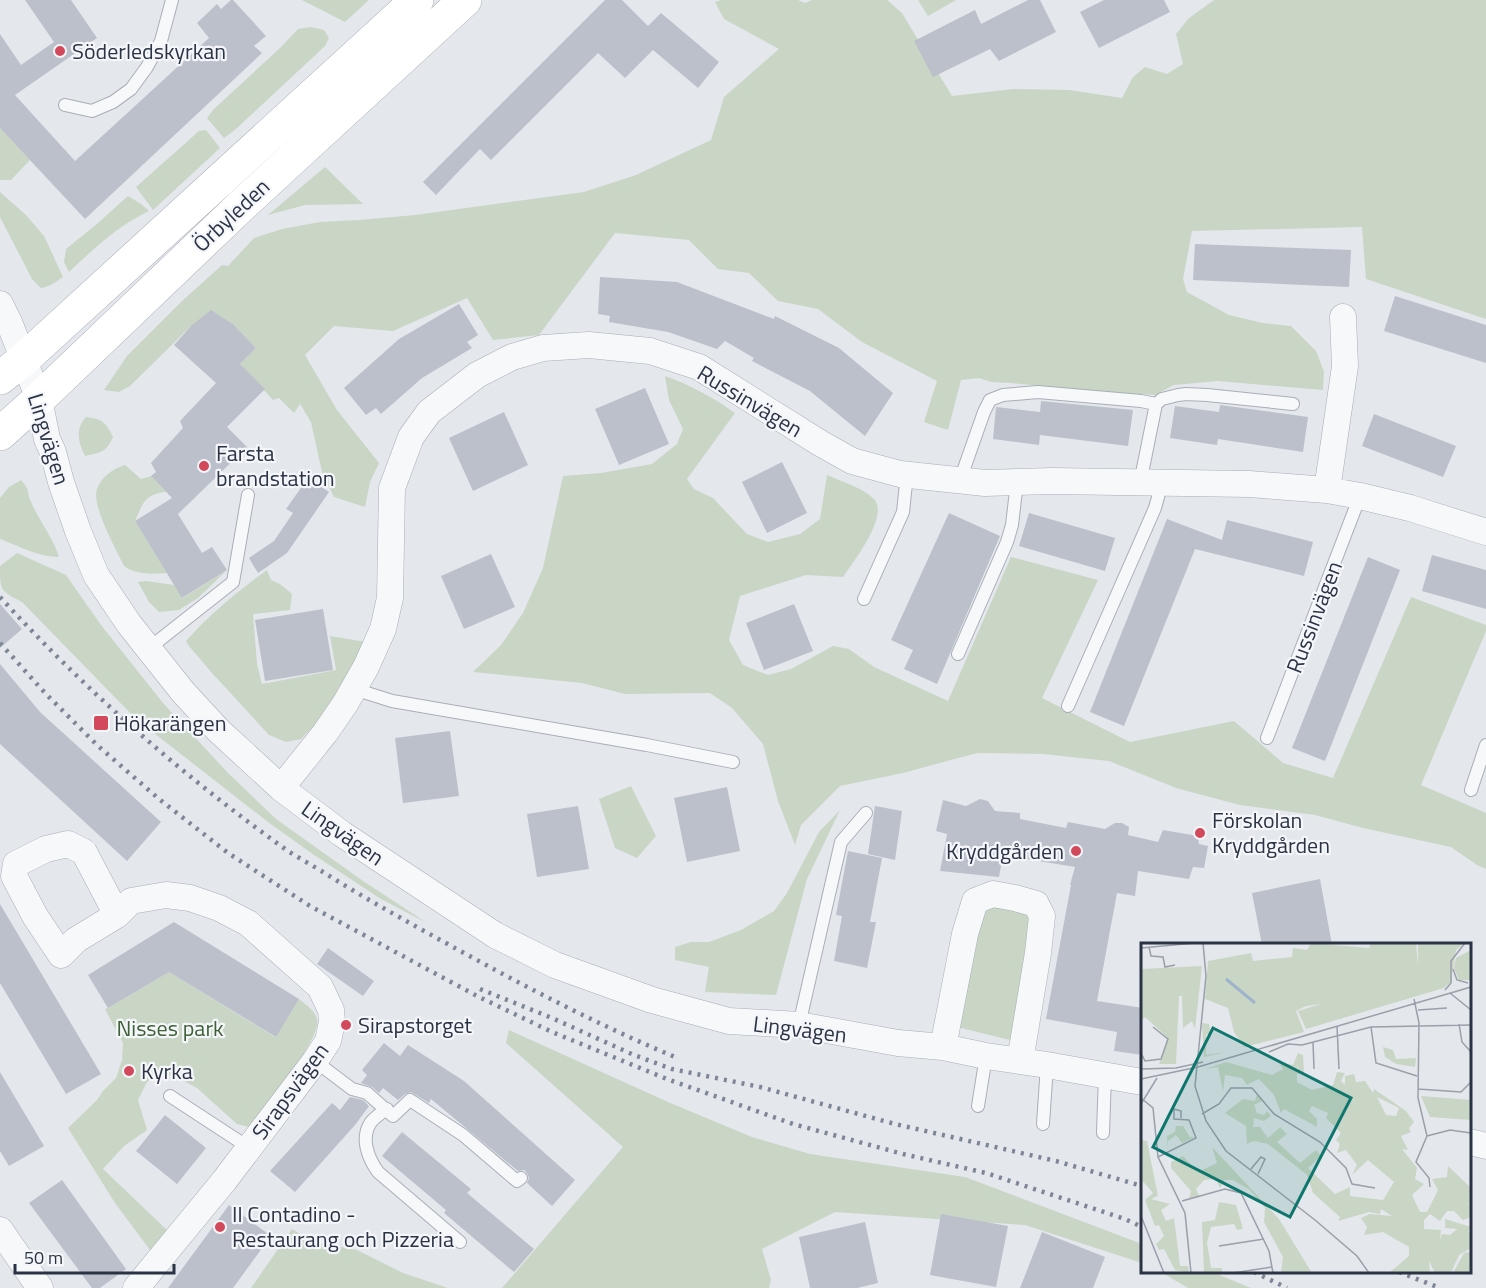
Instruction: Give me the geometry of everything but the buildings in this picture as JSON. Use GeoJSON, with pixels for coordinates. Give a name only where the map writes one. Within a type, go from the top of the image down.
{"type":"FeatureCollection","features":[{"type":"Feature","properties":{"kind":"main road","name":"Örbyleden"},"geometry":{"type":"LineString","coordinates":[[0,401],[417,0]]}},
{"type":"Feature","properties":{"kind":"main road","name":"Örbyleden"},"geometry":{"type":"LineString","coordinates":[[0,434],[23,378],[242,205],[465,0]]}},
{"type":"Feature","properties":{"kind":"street","name":"Lingvägen"},"geometry":{"type":"LineString","coordinates":[[0,304],[9,322],[23,378],[53,452],[78,531],[96,575],[148,649],[219,731],[281,788],[342,834],[495,935],[555,965],[652,1000],[729,1021],[799,1025],[898,1043],[943,1047],[1141,1082]]}},
{"type":"Feature","properties":{"kind":"street"},"geometry":{"type":"LineString","coordinates":[[1327,490],[1344,366],[1343,317]]}},
{"type":"Feature","properties":{"kind":"street","name":"Russinvägen"},"geometry":{"type":"LineString","coordinates":[[281,788],[345,704],[383,629],[390,598],[392,488],[411,437],[429,412],[477,375],[512,357],[543,348],[589,345],[650,351],[699,368],[852,461],[907,474],[985,483],[1249,484],[1327,490],[1410,508],[1486,532]]}},
{"type":"Feature","properties":{"kind":"street"},"geometry":{"type":"LineString","coordinates":[[943,1047],[964,934],[975,901],[993,894],[1015,898],[1036,904],[1042,916],[1020,1061]]}},
{"type":"Feature","properties":{"kind":"street","name":"Sirapsvägen"},"geometry":{"type":"LineString","coordinates":[[117,915],[131,902],[166,895],[190,898],[219,908],[248,923],[320,987],[331,1010],[332,1022],[328,1041],[315,1060],[224,1181],[136,1288]]}},
{"type":"Feature","properties":{"kind":"street"},"geometry":{"type":"LineString","coordinates":[[1471,1142],[1486,1146]]}},
{"type":"Feature","properties":{"kind":"street"},"geometry":{"type":"LineString","coordinates":[[0,1230],[40,1288]]}},
{"type":"Feature","properties":{"kind":"lane"},"geometry":{"type":"LineString","coordinates":[[65,105],[92,111],[113,102],[131,89],[147,67],[161,41],[172,0]]}},
{"type":"Feature","properties":{"kind":"lane"},"geometry":{"type":"LineString","coordinates":[[960,480],[990,400],[1003,395],[1038,392],[1156,404]]}},
{"type":"Feature","properties":{"kind":"lane"},"geometry":{"type":"LineString","coordinates":[[1068,706],[1155,508],[1151,483],[1156,404],[1162,399],[1186,394],[1293,404]]}},
{"type":"Feature","properties":{"kind":"lane"},"geometry":{"type":"LineString","coordinates":[[864,599],[903,512],[907,474]]}},
{"type":"Feature","properties":{"kind":"lane"},"geometry":{"type":"LineString","coordinates":[[958,654],[1012,525],[1017,482]]}},
{"type":"Feature","properties":{"kind":"lane"},"geometry":{"type":"LineString","coordinates":[[148,649],[233,582],[248,495]]}},
{"type":"Feature","properties":{"kind":"lane","name":"Russinvägen"},"geometry":{"type":"LineString","coordinates":[[1267,738],[1360,496]]}},
{"type":"Feature","properties":{"kind":"lane"},"geometry":{"type":"LineString","coordinates":[[354,689],[392,701],[733,762]]}},
{"type":"Feature","properties":{"kind":"lane"},"geometry":{"type":"LineString","coordinates":[[1471,790],[1486,745]]}},
{"type":"Feature","properties":{"kind":"lane"},"geometry":{"type":"LineString","coordinates":[[799,1025],[841,842],[866,813]]}},
{"type":"Feature","properties":{"kind":"lane"},"geometry":{"type":"LineString","coordinates":[[978,1106],[986,1056]]}},
{"type":"Feature","properties":{"kind":"lane"},"geometry":{"type":"LineString","coordinates":[[315,1060],[352,1089],[367,1093],[393,1116],[410,1100],[462,1135],[517,1181],[521,1178]]}},
{"type":"Feature","properties":{"kind":"lane"},"geometry":{"type":"LineString","coordinates":[[1043,1124],[1047,1065]]}},
{"type":"Feature","properties":{"kind":"lane"},"geometry":{"type":"LineString","coordinates":[[1102,1133],[1106,1075]]}},
{"type":"Feature","properties":{"kind":"lane"},"geometry":{"type":"LineString","coordinates":[[170,1096],[248,1147]]}},
{"type":"Feature","properties":{"kind":"lane"},"geometry":{"type":"LineString","coordinates":[[387,1109],[373,1120],[367,1130],[366,1143],[372,1164],[378,1172],[460,1242]]}},
{"type":"Feature","properties":{"kind":"green space"},"geometry":{"type":"Polygon","coordinates":[[[302,0],[369,0],[345,22],[302,0]]]}},
{"type":"Feature","properties":{"kind":"green space"},"geometry":{"type":"Polygon","coordinates":[[[722,0],[798,0],[805,3],[812,0],[887,0],[902,13],[952,96],[1013,89],[1069,90],[1122,98],[1133,77],[1145,67],[1167,74],[1183,64],[1176,34],[1189,18],[1214,0],[1486,0],[1486,319],[1366,279],[1362,227],[1192,231],[1183,279],[1187,292],[1229,315],[1263,323],[1291,326],[1316,351],[1324,372],[1323,390],[1218,381],[1174,385],[1155,395],[991,382],[979,378],[961,380],[948,430],[924,422],[937,381],[862,342],[818,309],[778,301],[749,273],[718,269],[689,240],[615,233],[539,335],[493,340],[467,298],[393,331],[334,326],[305,355],[337,410],[379,463],[370,482],[365,507],[334,497],[322,472],[311,422],[300,404],[294,413],[279,398],[273,400],[240,364],[256,348],[234,325],[191,326],[130,386],[119,392],[104,390],[127,356],[222,265],[228,266],[254,238],[282,229],[320,222],[415,215],[584,192],[636,175],[711,140],[724,97],[779,49],[724,19],[715,2],[722,0]]]}},
{"type":"Feature","properties":{"kind":"green space"},"geometry":{"type":"Polygon","coordinates":[[[918,0],[956,0],[928,16],[918,0]]]}},
{"type":"Feature","properties":{"kind":"green space"},"geometry":{"type":"Polygon","coordinates":[[[311,27],[324,30],[329,38],[325,46],[224,138],[207,118],[214,109],[298,29],[311,27]]]}},
{"type":"Feature","properties":{"kind":"green space"},"geometry":{"type":"Polygon","coordinates":[[[0,128],[30,160],[11,180],[0,180],[0,128]]]}},
{"type":"Feature","properties":{"kind":"green space"},"geometry":{"type":"Polygon","coordinates":[[[206,130],[220,148],[153,210],[136,187],[199,131],[206,130]]]}},
{"type":"Feature","properties":{"kind":"green space"},"geometry":{"type":"Polygon","coordinates":[[[325,167],[363,204],[305,205],[268,215],[325,167]]]}},
{"type":"Feature","properties":{"kind":"green space"},"geometry":{"type":"Polygon","coordinates":[[[0,192],[26,215],[44,236],[63,277],[47,287],[41,288],[32,279],[0,217],[0,192]]]}},
{"type":"Feature","properties":{"kind":"green space"},"geometry":{"type":"Polygon","coordinates":[[[128,196],[149,211],[116,231],[69,272],[64,262],[66,249],[128,196]]]}},
{"type":"Feature","properties":{"kind":"green space"},"geometry":{"type":"Polygon","coordinates":[[[665,376],[701,392],[735,413],[687,479],[694,489],[713,498],[747,534],[768,542],[800,534],[820,519],[827,475],[863,491],[873,498],[877,505],[874,526],[862,550],[843,577],[806,575],[740,596],[729,640],[743,665],[768,675],[791,669],[833,646],[849,649],[874,667],[948,701],[1011,557],[1098,580],[1042,698],[1130,742],[1234,721],[1283,763],[1333,778],[1411,597],[1486,625],[1486,631],[1421,785],[1486,813],[1486,869],[1451,847],[1315,815],[1240,805],[1176,788],[1109,761],[1043,754],[977,753],[903,773],[840,786],[801,825],[795,845],[778,801],[763,744],[732,708],[710,693],[625,694],[582,683],[473,672],[501,645],[523,613],[543,568],[563,476],[601,473],[652,464],[677,444],[683,429],[669,400],[665,376]]]}},
{"type":"Feature","properties":{"kind":"green space"},"geometry":{"type":"Polygon","coordinates":[[[86,417],[103,422],[113,437],[102,451],[85,456],[79,431],[86,417]]]}},
{"type":"Feature","properties":{"kind":"green space"},"geometry":{"type":"Polygon","coordinates":[[[125,465],[141,479],[151,476],[166,492],[149,497],[135,521],[167,573],[150,574],[124,566],[101,516],[96,496],[97,489],[108,474],[125,465]]]}},
{"type":"Feature","properties":{"kind":"green space"},"geometry":{"type":"Polygon","coordinates":[[[21,480],[59,557],[36,553],[0,539],[0,498],[9,487],[21,480]]]}},
{"type":"Feature","properties":{"kind":"green space"},"geometry":{"type":"Polygon","coordinates":[[[17,553],[66,575],[101,625],[163,703],[228,773],[276,819],[427,923],[381,899],[314,855],[136,719],[22,602],[5,592],[0,580],[0,566],[17,553]]]}},
{"type":"Feature","properties":{"kind":"green space"},"geometry":{"type":"Polygon","coordinates":[[[227,570],[198,598],[179,610],[159,612],[149,602],[138,582],[174,585],[183,598],[227,570]]]}},
{"type":"Feature","properties":{"kind":"green space"},"geometry":{"type":"Polygon","coordinates":[[[267,570],[271,580],[292,594],[290,610],[253,614],[257,664],[262,684],[336,670],[330,636],[366,642],[362,658],[318,721],[301,739],[286,742],[269,735],[186,641],[225,603],[267,570]]]}},
{"type":"Feature","properties":{"kind":"green space"},"geometry":{"type":"Polygon","coordinates":[[[631,786],[656,836],[637,858],[615,848],[599,799],[631,786]]]}},
{"type":"Feature","properties":{"kind":"green space"},"geometry":{"type":"Polygon","coordinates":[[[840,810],[807,879],[776,995],[705,992],[709,967],[675,960],[675,947],[691,942],[709,942],[741,930],[774,911],[787,893],[819,832],[840,810]]]}},
{"type":"Feature","properties":{"kind":"green space"},"geometry":{"type":"Polygon","coordinates":[[[981,907],[1018,908],[1030,916],[1014,1041],[957,1027],[981,907]]]}},
{"type":"Feature","properties":{"kind":"green space","name":"Nisses park"},"geometry":{"type":"Polygon","coordinates":[[[169,972],[275,1037],[299,999],[313,1011],[317,1020],[316,1030],[301,1058],[249,1127],[237,1124],[197,1088],[176,1077],[159,1074],[147,1082],[138,1100],[147,1130],[124,1146],[103,1169],[169,1232],[153,1254],[115,1203],[68,1128],[116,1078],[122,1060],[123,1043],[105,1009],[169,972]]]}},
{"type":"Feature","properties":{"kind":"green space"},"geometry":{"type":"Polygon","coordinates":[[[509,1030],[668,1102],[752,1137],[810,1154],[965,1177],[1141,1244],[1141,1263],[1025,1225],[835,1212],[762,1249],[771,1280],[769,1288],[502,1288],[623,1147],[506,1043],[509,1030]]]}},
{"type":"Feature","properties":{"kind":"green space"},"geometry":{"type":"Polygon","coordinates":[[[292,1229],[313,1242],[357,1250],[403,1273],[448,1288],[251,1288],[292,1229]]]}},
{"type":"Feature","properties":{"kind":"green space"},"geometry":{"type":"Polygon","coordinates":[[[1163,1273],[1214,1273],[1251,1288],[1188,1288],[1163,1273]]]}},
{"type":"Feature","properties":{"kind":"railway"},"geometry":{"type":"LineString","coordinates":[[0,597],[67,666],[137,732],[211,793],[288,851],[387,910],[501,973],[587,1017],[675,1057]]}},
{"type":"Feature","properties":{"kind":"railway"},"geometry":{"type":"LineString","coordinates":[[0,643],[45,693],[97,745],[159,799],[228,853],[310,906],[477,996],[552,1032],[667,1079],[793,1124],[903,1154],[986,1173],[1125,1219],[1141,1227]]}},
{"type":"Feature","properties":{"kind":"railway"},"geometry":{"type":"LineString","coordinates":[[480,989],[672,1069],[760,1087],[895,1124],[1056,1161],[1141,1186]]}},
{"type":"Feature","properties":{"kind":"railway"},"geometry":{"type":"LineString","coordinates":[[1256,1273],[1287,1288]]}},
{"type":"Feature","properties":{"kind":"railway"},"geometry":{"type":"LineString","coordinates":[[1402,1273],[1440,1288]]}},
{"type":"Feature","properties":{"kind":"place","name":"Söderledskyrkan"},"geometry":{"type":"Point","coordinates":[60,51]}},
{"type":"Feature","properties":{"kind":"place","name":"Farsta brandstation"},"geometry":{"type":"Point","coordinates":[204,466]}},
{"type":"Feature","properties":{"kind":"place","name":"Hökarängen"},"geometry":{"type":"Point","coordinates":[101,723]}},
{"type":"Feature","properties":{"kind":"place","name":"Förskolan Kryddgården"},"geometry":{"type":"Point","coordinates":[1200,833]}},
{"type":"Feature","properties":{"kind":"place","name":"Kryddgården"},"geometry":{"type":"Point","coordinates":[1076,851]}},
{"type":"Feature","properties":{"kind":"place","name":"Sirapstorget"},"geometry":{"type":"Point","coordinates":[346,1025]}},
{"type":"Feature","properties":{"kind":"place","name":"Kyrka"},"geometry":{"type":"Point","coordinates":[129,1071]}},
{"type":"Feature","properties":{"kind":"place","name":"Il Contadino - Restaurang och Pizzeria"},"geometry":{"type":"Point","coordinates":[220,1227]}}]}
